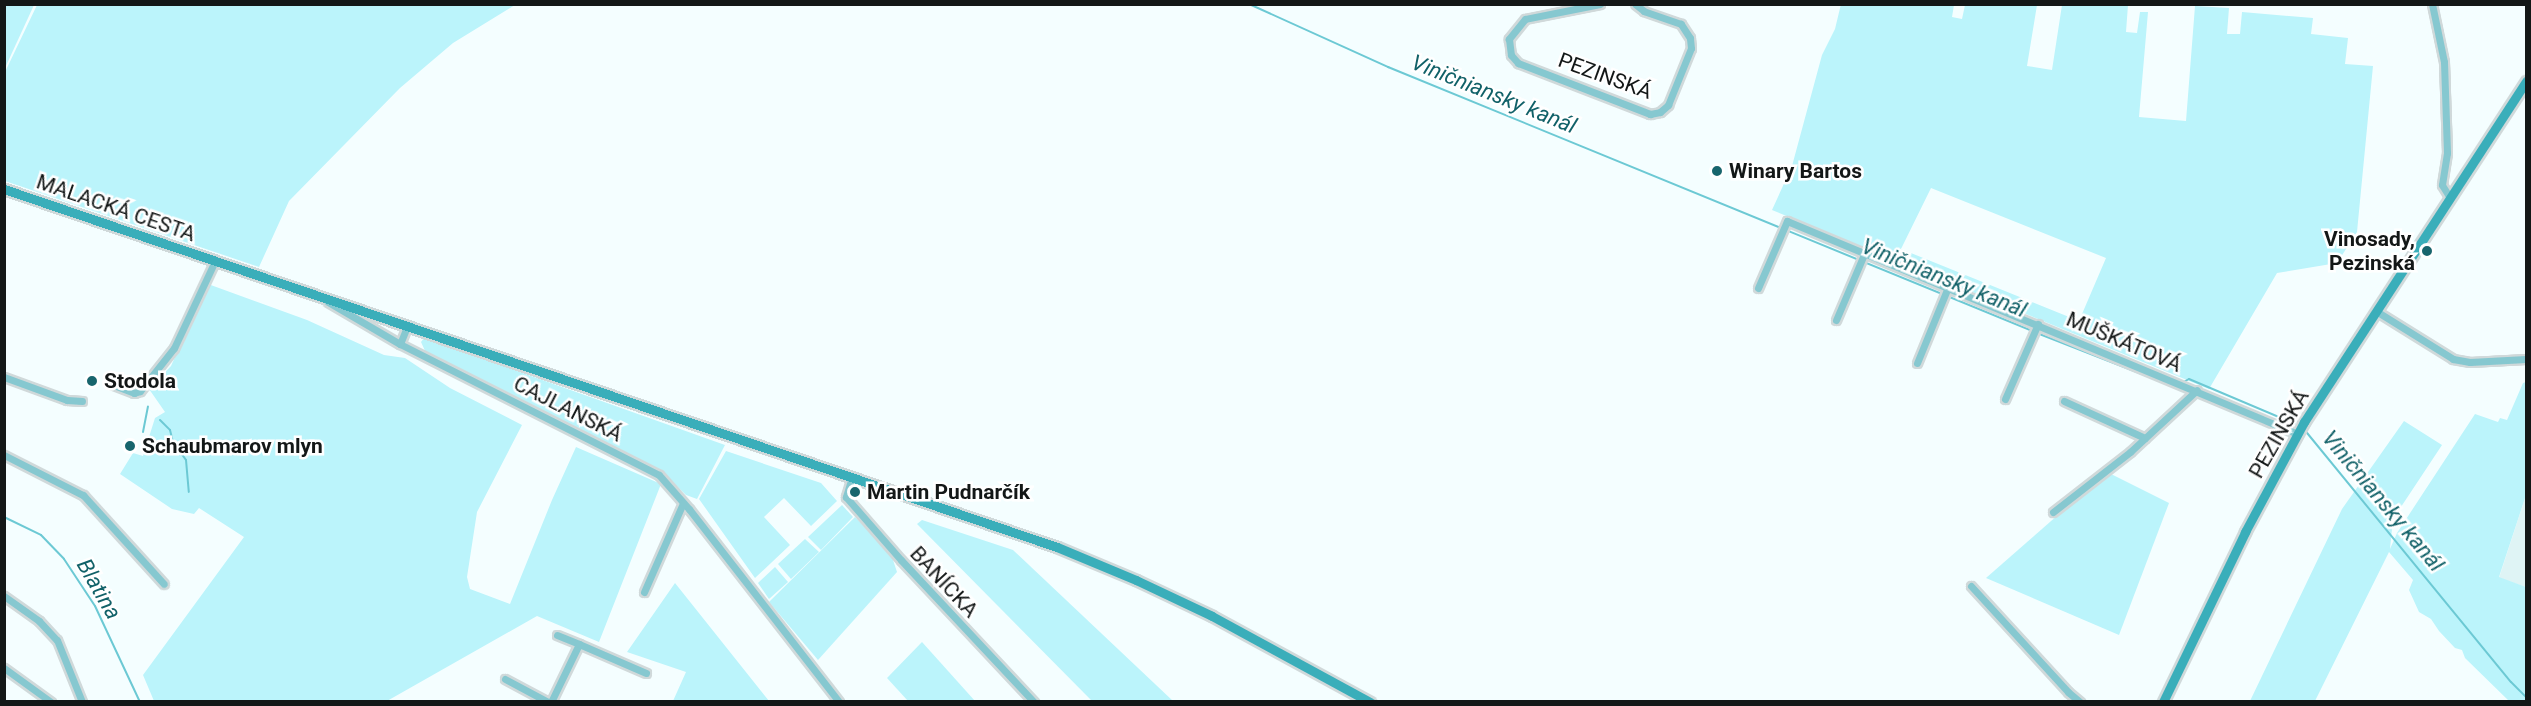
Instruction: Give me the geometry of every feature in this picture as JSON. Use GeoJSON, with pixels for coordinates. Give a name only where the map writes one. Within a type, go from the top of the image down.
{"type":"FeatureCollection","features":[{"type":"Feature","properties":{"kind":"main road","name":"PEZINSKÁ"},"geometry":{"type":"LineString","coordinates":[[2163,702],[2245,532],[2301,428],[2526,81]]}},
{"type":"Feature","properties":{"kind":"main road","name":"MALACKÁ CESTA"},"geometry":{"type":"LineString","coordinates":[[4,189],[215,261]]}},
{"type":"Feature","properties":{"kind":"main road"},"geometry":{"type":"LineString","coordinates":[[215,261],[1057,548],[1136,580],[1256,638],[1370,702]]}},
{"type":"Feature","properties":{"kind":"street","name":"PEZINSKÁ"},"geometry":{"type":"LineString","coordinates":[[1600,4],[1525,19],[1509,39],[1511,55],[1518,63],[1650,114],[1660,112],[1668,105],[1691,48],[1690,38],[1681,24],[1644,11],[1635,4]]}},
{"type":"Feature","properties":{"kind":"street"},"geometry":{"type":"LineString","coordinates":[[2432,4],[2444,62],[2447,153],[2442,185],[2450,198]]}},
{"type":"Feature","properties":{"kind":"street","name":"MUŠKÁTOVÁ"},"geometry":{"type":"LineString","coordinates":[[1758,288],[1786,221],[2197,390],[2301,428]]}},
{"type":"Feature","properties":{"kind":"street"},"geometry":{"type":"LineString","coordinates":[[1836,320],[1865,252]]}},
{"type":"Feature","properties":{"kind":"street"},"geometry":{"type":"LineString","coordinates":[[111,384],[134,393],[140,391],[174,348],[215,261]]}},
{"type":"Feature","properties":{"kind":"street"},"geometry":{"type":"LineString","coordinates":[[1917,363],[1948,287]]}},
{"type":"Feature","properties":{"kind":"street","name":"CAJLANSKÁ"},"geometry":{"type":"LineString","coordinates":[[323,299],[400,344],[658,475],[683,502],[839,702]]}},
{"type":"Feature","properties":{"kind":"street"},"geometry":{"type":"LineString","coordinates":[[2376,310],[2453,359],[2470,362],[2526,359]]}},
{"type":"Feature","properties":{"kind":"street","name":"MUŠKÁTOVÁ"},"geometry":{"type":"LineString","coordinates":[[2005,399],[2038,324]]}},
{"type":"Feature","properties":{"kind":"street"},"geometry":{"type":"LineString","coordinates":[[400,344],[407,327]]}},
{"type":"Feature","properties":{"kind":"street"},"geometry":{"type":"LineString","coordinates":[[4,377],[67,400],[82,401]]}},
{"type":"Feature","properties":{"kind":"street","name":"MUŠKÁTOVÁ"},"geometry":{"type":"LineString","coordinates":[[2053,512],[2130,452],[2197,390]]}},
{"type":"Feature","properties":{"kind":"street"},"geometry":{"type":"LineString","coordinates":[[2064,401],[2145,438]]}},
{"type":"Feature","properties":{"kind":"street"},"geometry":{"type":"LineString","coordinates":[[4,455],[83,495],[164,584]]}},
{"type":"Feature","properties":{"kind":"street","name":"BANÍCKA"},"geometry":{"type":"LineString","coordinates":[[852,477],[846,497],[1034,702]]}},
{"type":"Feature","properties":{"kind":"street"},"geometry":{"type":"LineString","coordinates":[[644,592],[683,502]]}},
{"type":"Feature","properties":{"kind":"street"},"geometry":{"type":"LineString","coordinates":[[1971,586],[2027,649],[2080,702]]}},
{"type":"Feature","properties":{"kind":"street"},"geometry":{"type":"LineString","coordinates":[[4,596],[39,621],[57,640],[81,701]]}},
{"type":"Feature","properties":{"kind":"street"},"geometry":{"type":"LineString","coordinates":[[557,635],[646,673]]}},
{"type":"Feature","properties":{"kind":"street"},"geometry":{"type":"LineString","coordinates":[[505,680],[550,702],[579,644]]}},
{"type":"Feature","properties":{"kind":"street"},"geometry":{"type":"LineString","coordinates":[[4,668],[51,702]]}},
{"type":"Feature","properties":{"kind":"shaded area"},"geometry":{"type":"Polygon","coordinates":[[[37,4],[515,5],[453,43],[400,88],[289,201],[259,267],[5,181],[5,72],[37,4]]]}},
{"type":"Feature","properties":{"kind":"shaded area"},"geometry":{"type":"Polygon","coordinates":[[[1841,4],[1954,5],[1952,17],[1962,19],[1965,5],[2037,5],[2027,66],[2052,70],[2062,5],[2128,5],[2126,32],[2137,33],[2140,12],[2148,12],[2139,117],[2186,121],[2195,6],[2229,8],[2227,34],[2240,34],[2242,12],[2313,18],[2311,34],[2348,38],[2345,64],[2373,66],[2357,232],[2337,263],[2277,273],[2209,389],[1772,210],[1792,166],[1822,55],[1835,29],[1841,4]],[[1931,188],[1901,249],[2079,321],[2106,258],[1931,188]]]}},
{"type":"Feature","properties":{"kind":"shaded area"},"geometry":{"type":"Polygon","coordinates":[[[4,5],[34,5],[5,68],[4,5]]]}},
{"type":"Feature","properties":{"kind":"shaded area"},"geometry":{"type":"Polygon","coordinates":[[[208,284],[307,320],[384,355],[405,358],[450,388],[522,425],[477,512],[467,577],[470,589],[510,604],[576,447],[661,484],[599,642],[537,616],[387,701],[154,701],[143,675],[244,537],[199,508],[194,514],[172,509],[120,474],[133,453],[143,456],[155,418],[165,412],[149,389],[171,366],[208,284]]]}},
{"type":"Feature","properties":{"kind":"shaded area"},"geometry":{"type":"Polygon","coordinates":[[[424,338],[725,445],[697,499],[686,495],[660,470],[426,353],[421,342],[424,338]]]}},
{"type":"Feature","properties":{"kind":"shaded area"},"geometry":{"type":"Polygon","coordinates":[[[2526,382],[2526,495],[2499,577],[2526,587],[2526,701],[2509,701],[2465,658],[2462,650],[2455,648],[2431,619],[2419,612],[2409,590],[2413,580],[2389,552],[2315,701],[2250,701],[2342,509],[2404,421],[2442,445],[2393,519],[2390,549],[2397,533],[2475,414],[2498,422],[2500,418],[2507,420],[2523,383],[2526,382]]]}},
{"type":"Feature","properties":{"kind":"shaded area"},"geometry":{"type":"Polygon","coordinates":[[[726,451],[821,483],[837,501],[811,526],[784,498],[764,517],[790,545],[755,578],[699,499],[726,451]]]}},
{"type":"Feature","properties":{"kind":"shaded area"},"geometry":{"type":"Polygon","coordinates":[[[2107,472],[2169,503],[2119,635],[1986,578],[2107,472]]]}},
{"type":"Feature","properties":{"kind":"shaded area"},"geometry":{"type":"Polygon","coordinates":[[[2526,495],[2526,587],[2499,578],[2526,495]]]}},
{"type":"Feature","properties":{"kind":"shaded area"},"geometry":{"type":"Polygon","coordinates":[[[842,505],[853,517],[821,550],[808,537],[842,505]]]}},
{"type":"Feature","properties":{"kind":"shaded area"},"geometry":{"type":"Polygon","coordinates":[[[855,517],[891,554],[897,572],[818,660],[769,602],[855,517]]]}},
{"type":"Feature","properties":{"kind":"shaded area"},"geometry":{"type":"Polygon","coordinates":[[[922,520],[1013,550],[1173,701],[1092,701],[917,524],[922,520]]]}},
{"type":"Feature","properties":{"kind":"shaded area"},"geometry":{"type":"Polygon","coordinates":[[[805,539],[819,552],[791,579],[778,564],[805,539]]]}},
{"type":"Feature","properties":{"kind":"shaded area"},"geometry":{"type":"Polygon","coordinates":[[[775,567],[788,582],[769,599],[758,583],[775,567]]]}},
{"type":"Feature","properties":{"kind":"shaded area"},"geometry":{"type":"Polygon","coordinates":[[[675,583],[769,701],[673,701],[686,672],[627,652],[675,583]]]}},
{"type":"Feature","properties":{"kind":"shaded area"},"geometry":{"type":"Polygon","coordinates":[[[922,642],[975,701],[908,701],[887,678],[922,642]]]}},
{"type":"Feature","properties":{"kind":"waterway","name":"Viničniansky kanál"},"geometry":{"type":"LineString","coordinates":[[1249,4],[1388,67],[2042,335],[2175,387],[2189,379],[2298,425]]}},
{"type":"Feature","properties":{"kind":"waterway"},"geometry":{"type":"LineString","coordinates":[[143,432],[148,406]]}},
{"type":"Feature","properties":{"kind":"waterway"},"geometry":{"type":"LineString","coordinates":[[160,420],[170,430],[173,442],[186,460],[189,492]]}},
{"type":"Feature","properties":{"kind":"waterway","name":"Viničniansky kanál"},"geometry":{"type":"LineString","coordinates":[[2303,428],[2511,682],[2526,697]]}},
{"type":"Feature","properties":{"kind":"waterway","name":"Blatina"},"geometry":{"type":"LineString","coordinates":[[4,517],[41,535],[64,559],[95,606],[140,702]]}},
{"type":"Feature","properties":{"kind":"place","name":"Winary Bartos"},"geometry":{"type":"Point","coordinates":[1717,171]}},
{"type":"Feature","properties":{"kind":"place","name":"Vinosady, Pezinská"},"geometry":{"type":"Point","coordinates":[2427,251]}},
{"type":"Feature","properties":{"kind":"place","name":"Stodola"},"geometry":{"type":"Point","coordinates":[92,381]}},
{"type":"Feature","properties":{"kind":"place","name":"Schaubmarov mlyn"},"geometry":{"type":"Point","coordinates":[130,446]}},
{"type":"Feature","properties":{"kind":"place","name":"Martin Pudnarčík"},"geometry":{"type":"Point","coordinates":[855,492]}}]}
